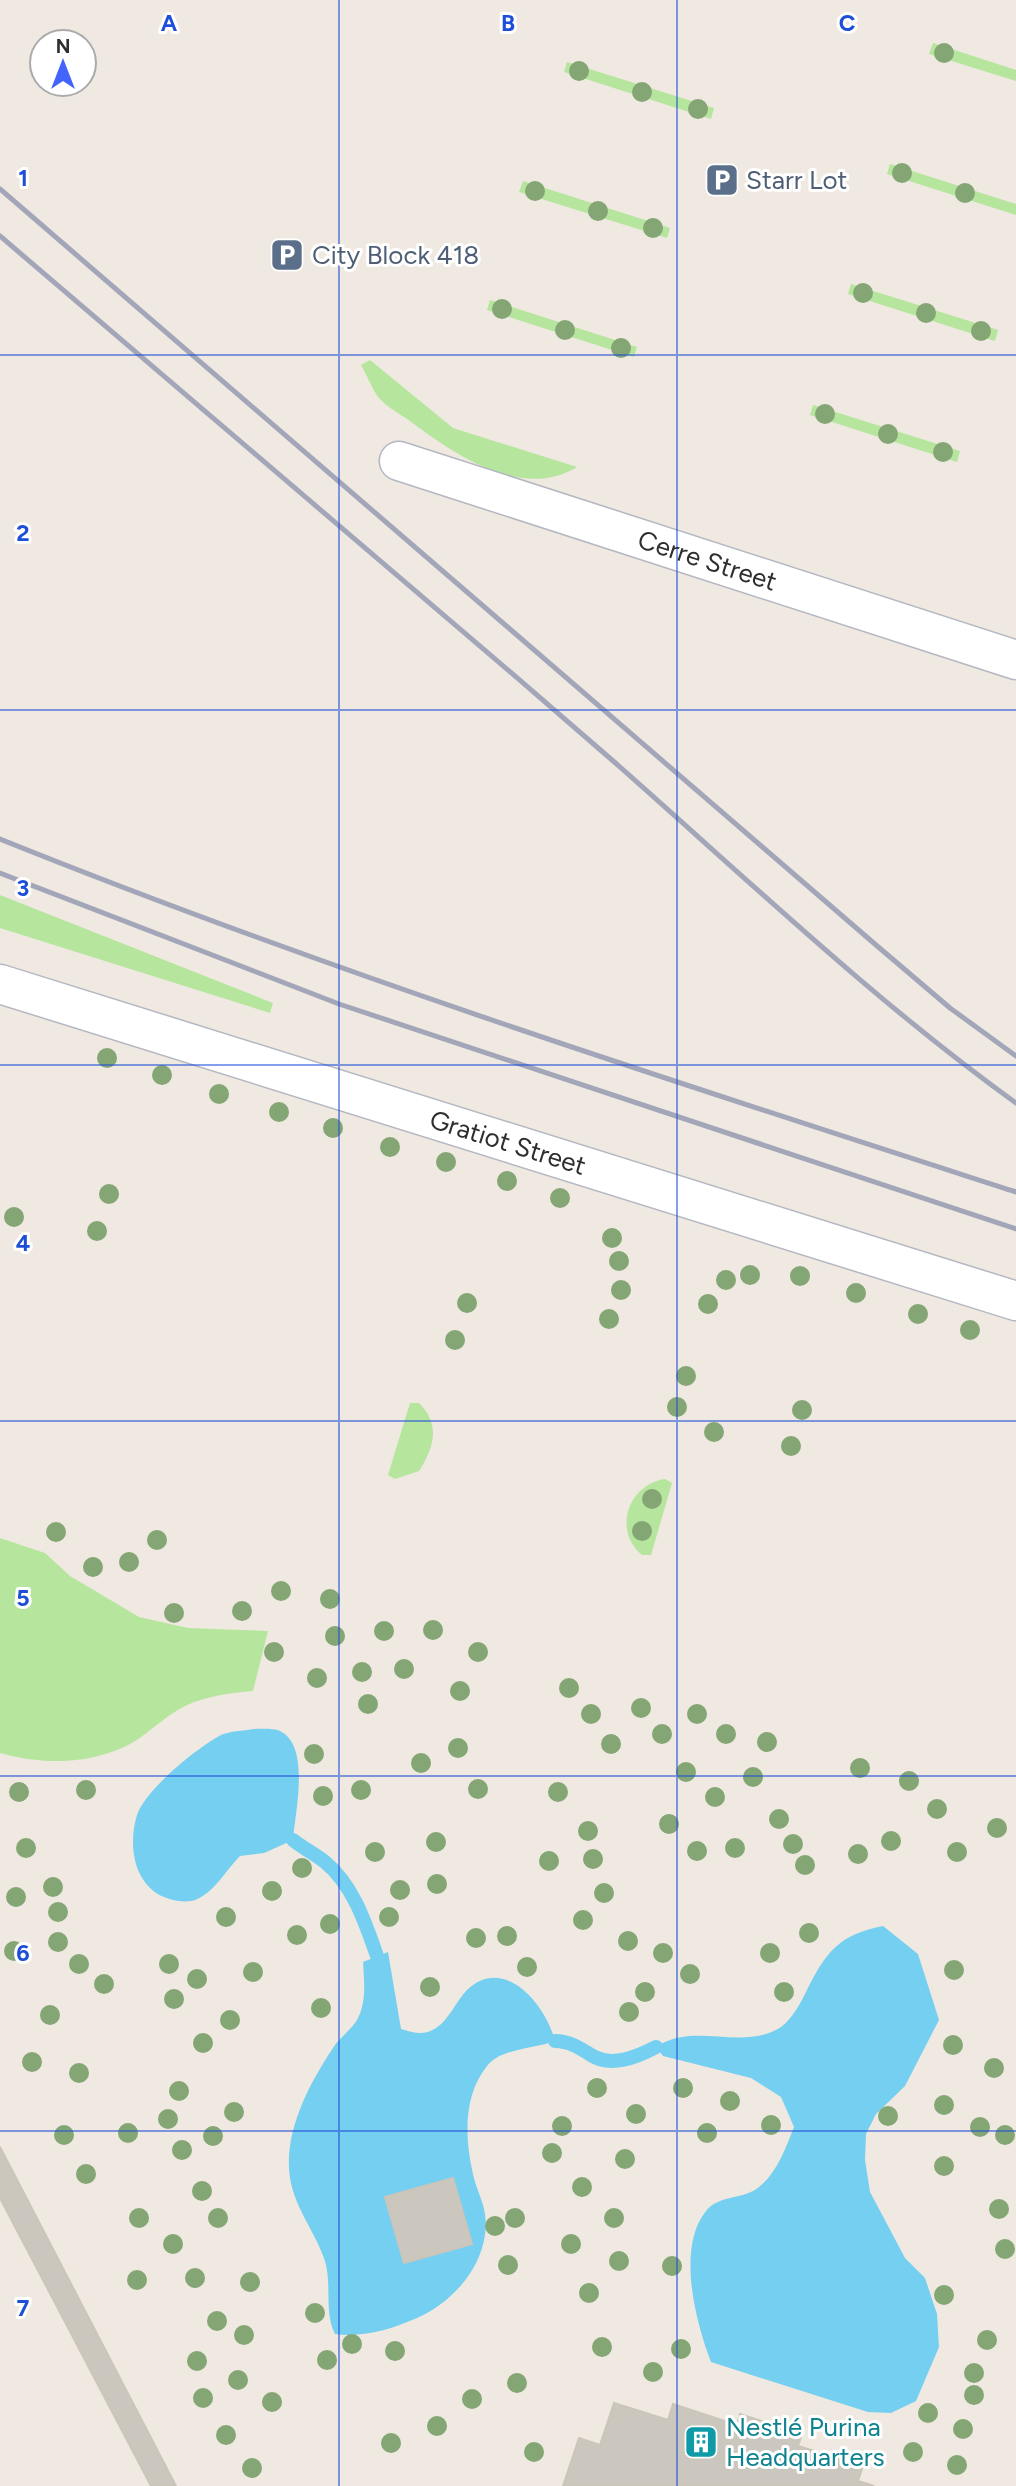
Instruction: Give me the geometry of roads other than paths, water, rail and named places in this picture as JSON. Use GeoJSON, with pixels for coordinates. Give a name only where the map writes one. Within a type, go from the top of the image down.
{"type":"FeatureCollection","features":[{"type":"Feature","properties":{"kind":"street","name":"Cerre Street"},"geometry":{"type":"LineString","coordinates":[[399,461],[1016,660]]}},
{"type":"Feature","properties":{"kind":"street","name":"Gratiot Street"},"geometry":{"type":"LineString","coordinates":[[0,984],[1016,1301]]}},
{"type":"Feature","properties":{"kind":"water"},"geometry":{"type":"Polygon","coordinates":[[[253,1729],[280,1731],[290,1739],[295,1750],[299,1781],[293,1840],[264,1853],[240,1856],[202,1897],[180,1901],[164,1897],[145,1883],[139,1873],[133,1850],[134,1826],[142,1805],[173,1770],[211,1741],[225,1734],[253,1729]]]}},
{"type":"Feature","properties":{"kind":"water"},"geometry":{"type":"Polygon","coordinates":[[[883,1926],[918,1954],[939,2020],[905,2086],[876,2114],[866,2134],[865,2160],[870,2192],[905,2258],[925,2278],[937,2314],[939,2347],[916,2401],[891,2413],[868,2412],[711,2362],[695,2307],[692,2286],[690,2265],[697,2227],[712,2206],[725,2199],[753,2191],[771,2175],[794,2127],[781,2097],[751,2078],[663,2056],[656,2047],[686,2036],[750,2037],[781,2027],[789,2020],[820,1966],[835,1947],[855,1934],[883,1926]]]}},
{"type":"Feature","properties":{"kind":"water"},"geometry":{"type":"Polygon","coordinates":[[[388,1952],[401,2029],[419,2033],[432,2031],[441,2025],[467,1990],[481,1980],[495,1978],[522,1988],[543,2013],[555,2041],[509,2052],[493,2060],[479,2078],[473,2092],[468,2120],[469,2150],[485,2214],[485,2231],[482,2247],[468,2276],[445,2301],[417,2318],[377,2332],[335,2334],[330,2317],[325,2261],[301,2210],[290,2178],[290,2144],[300,2110],[315,2077],[360,2013],[364,1991],[363,1962],[388,1952]]]}},
{"type":"Feature","properties":{"kind":"waterway"},"geometry":{"type":"LineString","coordinates":[[293,1840],[335,1871],[351,1893],[377,1956]]}},
{"type":"Feature","properties":{"kind":"waterway"},"geometry":{"type":"LineString","coordinates":[[555,2041],[578,2047],[607,2061],[624,2060],[656,2047]]}},
{"type":"Feature","properties":{"kind":"railway"},"geometry":{"type":"LineString","coordinates":[[0,189],[876,945],[950,1008],[1016,1056]]}},
{"type":"Feature","properties":{"kind":"railway"},"geometry":{"type":"LineString","coordinates":[[0,236],[536,694],[860,980],[1016,1103]]}},
{"type":"Feature","properties":{"kind":"railway"},"geometry":{"type":"LineString","coordinates":[[0,839],[378,981],[1016,1192]]}},
{"type":"Feature","properties":{"kind":"railway"},"geometry":{"type":"LineString","coordinates":[[0,873],[339,1004],[1016,1229]]}},
{"type":"Feature","properties":{"kind":"place","name":"Starr Lot"},"geometry":{"type":"Point","coordinates":[722,180]}},
{"type":"Feature","properties":{"kind":"place","name":"City Block 418"},"geometry":{"type":"Point","coordinates":[287,255]}},
{"type":"Feature","properties":{"kind":"place","name":"Nestlé Purina Headquarters"},"geometry":{"type":"Point","coordinates":[701,2442]}}]}
